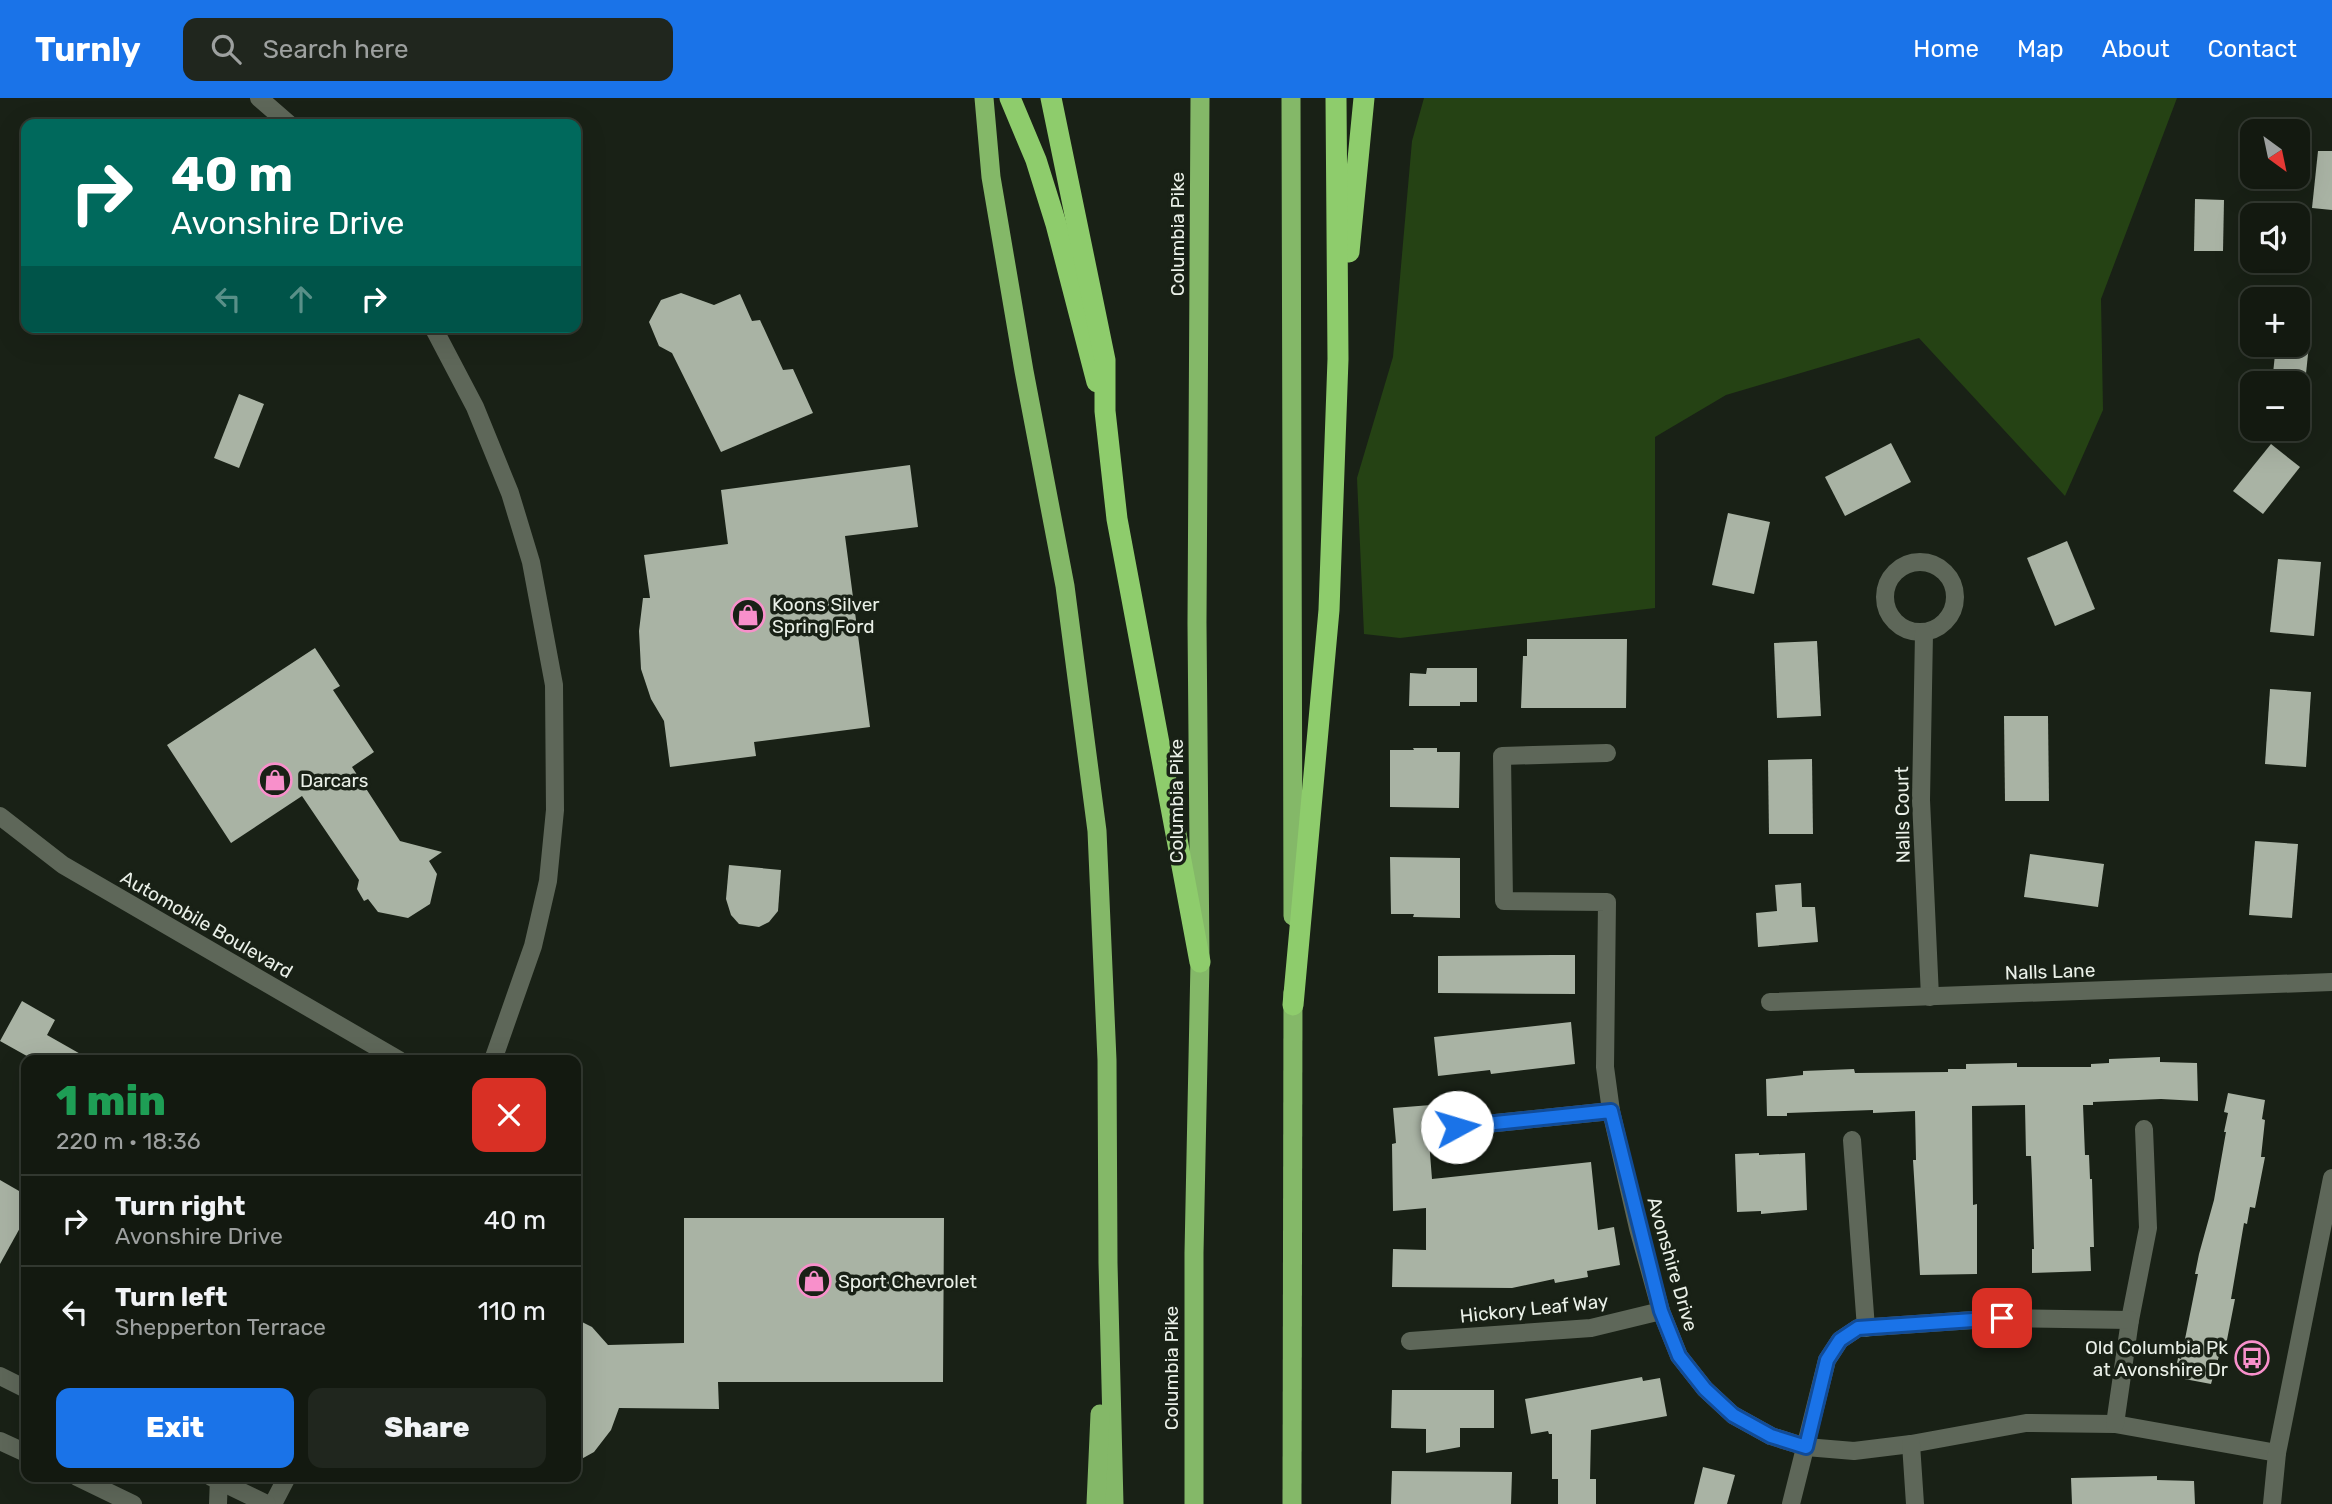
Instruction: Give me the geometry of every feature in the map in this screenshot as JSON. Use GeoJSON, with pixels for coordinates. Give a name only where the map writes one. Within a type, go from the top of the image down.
{"type":"FeatureCollection","features":[{"type":"Feature","properties":{"kind":"highway"},"geometry":{"type":"LineString","coordinates":[[984,98],[993,190],[1065,586],[1097,831],[1107,1060],[1108,1263],[1114,1504]]}},
{"type":"Feature","properties":{"kind":"highway"},"geometry":{"type":"LineString","coordinates":[[1010,98],[1036,160],[1056,224],[1105,411]]}},
{"type":"Feature","properties":{"kind":"highway"},"geometry":{"type":"LineString","coordinates":[[1051,98],[1105,360],[1105,411],[1117,519],[1199,962]]}},
{"type":"Feature","properties":{"kind":"highway","name":"Columbia Pike"},"geometry":{"type":"LineString","coordinates":[[1194,1504],[1194,1254],[1199,962],[1197,623],[1200,98]]}},
{"type":"Feature","properties":{"kind":"highway"},"geometry":{"type":"LineString","coordinates":[[1291,98],[1292,1504]]}},
{"type":"Feature","properties":{"kind":"highway"},"geometry":{"type":"LineString","coordinates":[[1293,1005],[1329,610],[1338,359],[1336,98]]}},
{"type":"Feature","properties":{"kind":"highway"},"geometry":{"type":"LineString","coordinates":[[1338,359],[1364,98]]}},
{"type":"Feature","properties":{"kind":"highway"},"geometry":{"type":"LineString","coordinates":[[1096,1504],[1108,1263]]}},
{"type":"Feature","properties":{"kind":"street"},"geometry":{"type":"LineString","coordinates":[[259,98],[283,119]]}},
{"type":"Feature","properties":{"kind":"street"},"geometry":{"type":"LineString","coordinates":[[436,333],[475,407],[510,493],[531,562],[554,685],[555,810],[548,881],[533,946],[495,1055]]}},
{"type":"Feature","properties":{"kind":"street"},"geometry":{"type":"LineString","coordinates":[[1917,562],[1930,563],[1941,568],[1949,577],[1956,600],[1946,622],[1924,633],[1913,632],[1893,621],[1884,601],[1885,589],[1896,570],[1917,562]]}},
{"type":"Feature","properties":{"kind":"street","name":"Nalls Court"},"geometry":{"type":"LineString","coordinates":[[1924,633],[1921,800],[1930,997]]}},
{"type":"Feature","properties":{"kind":"street","name":"Avonshire Drive"},"geometry":{"type":"LineString","coordinates":[[1608,753],[1502,755],[1504,901],[1607,902],[1605,1068],[1611,1111],[1661,1311],[1679,1356],[1705,1389],[1733,1415],[1771,1436],[1806,1447],[1854,1451],[2026,1423],[2115,1424],[2277,1452]]}},
{"type":"Feature","properties":{"kind":"street","name":"Automobile Boulevard"},"geometry":{"type":"LineString","coordinates":[[0,816],[64,865],[390,1055]]}},
{"type":"Feature","properties":{"kind":"street","name":"Nalls Lane"},"geometry":{"type":"LineString","coordinates":[[1770,1002],[2332,982]]}},
{"type":"Feature","properties":{"kind":"street"},"geometry":{"type":"LineString","coordinates":[[1457,1127],[1611,1111]]}},
{"type":"Feature","properties":{"kind":"street"},"geometry":{"type":"LineString","coordinates":[[2115,1424],[2130,1320],[2148,1228],[2144,1129]]}},
{"type":"Feature","properties":{"kind":"street"},"geometry":{"type":"LineString","coordinates":[[1852,1140],[1866,1328]]}},
{"type":"Feature","properties":{"kind":"street"},"geometry":{"type":"LineString","coordinates":[[2272,1504],[2277,1452],[2332,1178]]}},
{"type":"Feature","properties":{"kind":"street","name":"Hickory Leaf Way"},"geometry":{"type":"LineString","coordinates":[[1410,1341],[1591,1328],[1661,1311]]}},
{"type":"Feature","properties":{"kind":"street"},"geometry":{"type":"LineString","coordinates":[[1791,1504],[1827,1360],[1840,1340],[1858,1328],[2002,1318],[2130,1320]]}},
{"type":"Feature","properties":{"kind":"street"},"geometry":{"type":"LineString","coordinates":[[0,1376],[21,1386]]}},
{"type":"Feature","properties":{"kind":"street"},"geometry":{"type":"LineString","coordinates":[[0,1441],[21,1451]]}},
{"type":"Feature","properties":{"kind":"street"},"geometry":{"type":"LineString","coordinates":[[1910,1444],[1915,1504]]}},
{"type":"Feature","properties":{"kind":"street"},"geometry":{"type":"LineString","coordinates":[[87,1482],[133,1504]]}},
{"type":"Feature","properties":{"kind":"street"},"geometry":{"type":"LineString","coordinates":[[216,1482],[219,1504]]}},
{"type":"Feature","properties":{"kind":"street"},"geometry":{"type":"LineString","coordinates":[[224,1482],[267,1504]]}},
{"type":"Feature","properties":{"kind":"street"},"geometry":{"type":"LineString","coordinates":[[273,1504],[285,1482]]}},
{"type":"Feature","properties":{"kind":"green space"},"geometry":{"type":"Polygon","coordinates":[[[1424,98],[2177,98],[2101,299],[2103,410],[2065,496],[1919,338],[1726,395],[1655,437],[1655,608],[1400,638],[1364,634],[1357,478],[1393,357],[1412,141],[1424,98]]]}},
{"type":"Feature","properties":{"kind":"building"},"geometry":{"type":"Polygon","coordinates":[[[2318,151],[2332,151],[2332,210],[2312,208],[2318,151]]]}},
{"type":"Feature","properties":{"kind":"building"},"geometry":{"type":"Polygon","coordinates":[[[2195,199],[2224,200],[2223,251],[2194,251],[2195,199]]]}},
{"type":"Feature","properties":{"kind":"building"},"geometry":{"type":"Polygon","coordinates":[[[681,293],[714,305],[740,294],[752,321],[760,320],[783,370],[793,369],[813,413],[721,452],[672,353],[659,346],[649,322],[661,300],[681,293]]]}},
{"type":"Feature","properties":{"kind":"building"},"geometry":{"type":"Polygon","coordinates":[[[2275,357],[2308,357],[2306,371],[2273,371],[2275,357]]]}},
{"type":"Feature","properties":{"kind":"building"},"geometry":{"type":"Polygon","coordinates":[[[239,394],[264,404],[239,468],[214,458],[239,394]]]}},
{"type":"Feature","properties":{"kind":"building"},"geometry":{"type":"Polygon","coordinates":[[[1891,443],[1911,482],[1845,516],[1825,477],[1891,443]]]}},
{"type":"Feature","properties":{"kind":"building"},"geometry":{"type":"Polygon","coordinates":[[[2271,444],[2300,467],[2263,514],[2233,491],[2271,444]]]}},
{"type":"Feature","properties":{"kind":"building","name":"Koons Silver Spring Ford"},"geometry":{"type":"Polygon","coordinates":[[[910,465],[918,527],[845,536],[870,727],[754,742],[756,756],[670,767],[664,721],[651,699],[641,669],[639,631],[643,598],[650,598],[644,555],[728,544],[721,490],[910,465]]]}},
{"type":"Feature","properties":{"kind":"building"},"geometry":{"type":"Polygon","coordinates":[[[1728,513],[1770,522],[1754,594],[1712,585],[1728,513]]]}},
{"type":"Feature","properties":{"kind":"building"},"geometry":{"type":"Polygon","coordinates":[[[2067,541],[2095,609],[2055,626],[2027,558],[2067,541]]]}},
{"type":"Feature","properties":{"kind":"building"},"geometry":{"type":"Polygon","coordinates":[[[2278,559],[2321,562],[2314,636],[2270,632],[2278,559]]]}},
{"type":"Feature","properties":{"kind":"building"},"geometry":{"type":"Polygon","coordinates":[[[1527,639],[1627,639],[1626,708],[1521,708],[1523,656],[1527,656],[1527,639]]]}},
{"type":"Feature","properties":{"kind":"building"},"geometry":{"type":"Polygon","coordinates":[[[1817,641],[1821,716],[1777,718],[1774,643],[1817,641]]]}},
{"type":"Feature","properties":{"kind":"building","name":"Darcars"},"geometry":{"type":"Polygon","coordinates":[[[315,648],[340,686],[333,690],[374,752],[352,767],[400,841],[442,852],[429,861],[437,874],[430,904],[408,918],[378,912],[368,899],[364,901],[357,889],[359,880],[302,796],[231,843],[167,745],[315,648]]]}},
{"type":"Feature","properties":{"kind":"building"},"geometry":{"type":"Polygon","coordinates":[[[1427,668],[1477,668],[1477,702],[1460,702],[1460,706],[1409,706],[1410,673],[1426,674],[1427,668]]]}},
{"type":"Feature","properties":{"kind":"building"},"geometry":{"type":"Polygon","coordinates":[[[2270,689],[2311,692],[2306,767],[2265,764],[2270,689]]]}},
{"type":"Feature","properties":{"kind":"building"},"geometry":{"type":"Polygon","coordinates":[[[2004,716],[2048,716],[2049,801],[2005,801],[2004,716]]]}},
{"type":"Feature","properties":{"kind":"building"},"geometry":{"type":"Polygon","coordinates":[[[1413,748],[1460,752],[1459,808],[1390,807],[1390,750],[1414,750],[1413,748]]]}},
{"type":"Feature","properties":{"kind":"building"},"geometry":{"type":"Polygon","coordinates":[[[1812,759],[1813,834],[1769,834],[1768,760],[1812,759]]]}},
{"type":"Feature","properties":{"kind":"building"},"geometry":{"type":"Polygon","coordinates":[[[2255,841],[2298,844],[2292,918],[2249,915],[2255,841]]]}},
{"type":"Feature","properties":{"kind":"building"},"geometry":{"type":"Polygon","coordinates":[[[2030,854],[2104,864],[2098,907],[2024,897],[2030,854]]]}},
{"type":"Feature","properties":{"kind":"building"},"geometry":{"type":"Polygon","coordinates":[[[1390,857],[1460,858],[1460,918],[1391,914],[1390,857]]]}},
{"type":"Feature","properties":{"kind":"building"},"geometry":{"type":"Polygon","coordinates":[[[729,865],[781,870],[778,911],[769,922],[759,927],[739,924],[731,915],[726,899],[729,865]]]}},
{"type":"Feature","properties":{"kind":"building"},"geometry":{"type":"Polygon","coordinates":[[[1801,883],[1802,907],[1815,907],[1818,942],[1758,947],[1756,913],[1777,911],[1775,885],[1801,883]]]}},
{"type":"Feature","properties":{"kind":"building"},"geometry":{"type":"Polygon","coordinates":[[[1575,955],[1575,994],[1438,993],[1438,956],[1575,955]]]}},
{"type":"Feature","properties":{"kind":"building"},"geometry":{"type":"Polygon","coordinates":[[[22,1001],[55,1020],[47,1035],[82,1055],[25,1055],[0,1041],[22,1001]]]}},
{"type":"Feature","properties":{"kind":"building"},"geometry":{"type":"Polygon","coordinates":[[[1571,1022],[1575,1064],[1491,1074],[1490,1070],[1438,1076],[1434,1037],[1571,1022]]]}},
{"type":"Feature","properties":{"kind":"building"},"geometry":{"type":"Polygon","coordinates":[[[2160,1057],[2160,1062],[2197,1063],[2198,1101],[2161,1099],[2093,1102],[2093,1105],[2083,1105],[2085,1155],[2089,1155],[2092,1179],[2094,1247],[2090,1247],[2091,1271],[2032,1273],[2034,1249],[2031,1156],[2026,1156],[2025,1105],[1972,1106],[1977,1274],[1920,1275],[1913,1160],[1916,1160],[1915,1111],[1873,1113],[1873,1110],[1767,1116],[1766,1079],[1803,1075],[1803,1071],[1854,1069],[1855,1073],[1948,1072],[1948,1069],[1966,1069],[1966,1064],[2017,1063],[2017,1067],[2091,1067],[2091,1064],[2109,1063],[2109,1059],[2160,1057]]]}},
{"type":"Feature","properties":{"kind":"building"},"geometry":{"type":"Polygon","coordinates":[[[2228,1093],[2265,1100],[2261,1157],[2265,1157],[2255,1208],[2250,1207],[2247,1224],[2244,1223],[2231,1299],[2235,1299],[2225,1350],[2221,1349],[2211,1384],[2174,1377],[2178,1358],[2181,1359],[2198,1274],[2195,1274],[2199,1254],[2214,1200],[2226,1132],[2228,1113],[2224,1112],[2228,1093]]]}},
{"type":"Feature","properties":{"kind":"building"},"geometry":{"type":"Polygon","coordinates":[[[1431,1105],[1434,1140],[1429,1141],[1432,1179],[1591,1162],[1598,1230],[1614,1227],[1620,1265],[1587,1271],[1588,1277],[1555,1283],[1554,1279],[1512,1288],[1392,1287],[1393,1249],[1426,1250],[1426,1208],[1393,1211],[1392,1144],[1396,1143],[1393,1108],[1431,1105]]]}},
{"type":"Feature","properties":{"kind":"building"},"geometry":{"type":"Polygon","coordinates":[[[1805,1153],[1807,1210],[1761,1214],[1761,1211],[1737,1212],[1735,1154],[1805,1153]]]}},
{"type":"Feature","properties":{"kind":"building"},"geometry":{"type":"Polygon","coordinates":[[[0,1180],[21,1192],[21,1226],[0,1264],[0,1180]]]}},
{"type":"Feature","properties":{"kind":"building","name":"Sport Chevrolet"},"geometry":{"type":"Polygon","coordinates":[[[684,1218],[944,1218],[943,1382],[718,1382],[719,1409],[619,1408],[611,1430],[594,1452],[581,1459],[581,1322],[592,1327],[608,1345],[684,1343],[684,1218]]]}},
{"type":"Feature","properties":{"kind":"building"},"geometry":{"type":"Polygon","coordinates":[[[1642,1377],[1643,1381],[1660,1378],[1667,1416],[1591,1430],[1590,1479],[1596,1479],[1596,1504],[1558,1504],[1558,1479],[1552,1479],[1552,1434],[1548,1431],[1531,1434],[1525,1399],[1642,1377]]]}},
{"type":"Feature","properties":{"kind":"building"},"geometry":{"type":"Polygon","coordinates":[[[1392,1390],[1494,1390],[1494,1428],[1460,1428],[1460,1447],[1426,1453],[1426,1429],[1391,1428],[1392,1390]]]}},
{"type":"Feature","properties":{"kind":"building"},"geometry":{"type":"Polygon","coordinates":[[[1703,1467],[1735,1475],[1727,1504],[1694,1504],[1703,1467]]]}},
{"type":"Feature","properties":{"kind":"building"},"geometry":{"type":"Polygon","coordinates":[[[1392,1471],[1512,1472],[1511,1504],[1391,1504],[1392,1471]]]}},
{"type":"Feature","properties":{"kind":"building"},"geometry":{"type":"Polygon","coordinates":[[[2157,1476],[2157,1480],[2194,1481],[2195,1504],[2072,1504],[2071,1478],[2157,1476]]]}},
{"type":"Feature","properties":{"kind":"place","name":"Koons Silver Spring Ford"},"geometry":{"type":"Point","coordinates":[748,615]}},
{"type":"Feature","properties":{"kind":"place","name":"Darcars"},"geometry":{"type":"Point","coordinates":[275,780]}},
{"type":"Feature","properties":{"kind":"place","name":"Sport Chevrolet"},"geometry":{"type":"Point","coordinates":[814,1281]}},
{"type":"Feature","properties":{"kind":"place","name":"Old Columbia Pk at Avonshire Dr"},"geometry":{"type":"Point","coordinates":[2252,1358]}},
{"type":"Feature","properties":{"kind":"route"},"geometry":{"type":"LineString","coordinates":[[1457,1127],[1611,1111],[1638,1228],[1661,1311],[1679,1356],[1705,1389],[1733,1415],[1771,1436],[1806,1447],[1827,1360],[1840,1340],[1858,1328],[2002,1318]]}}]}
